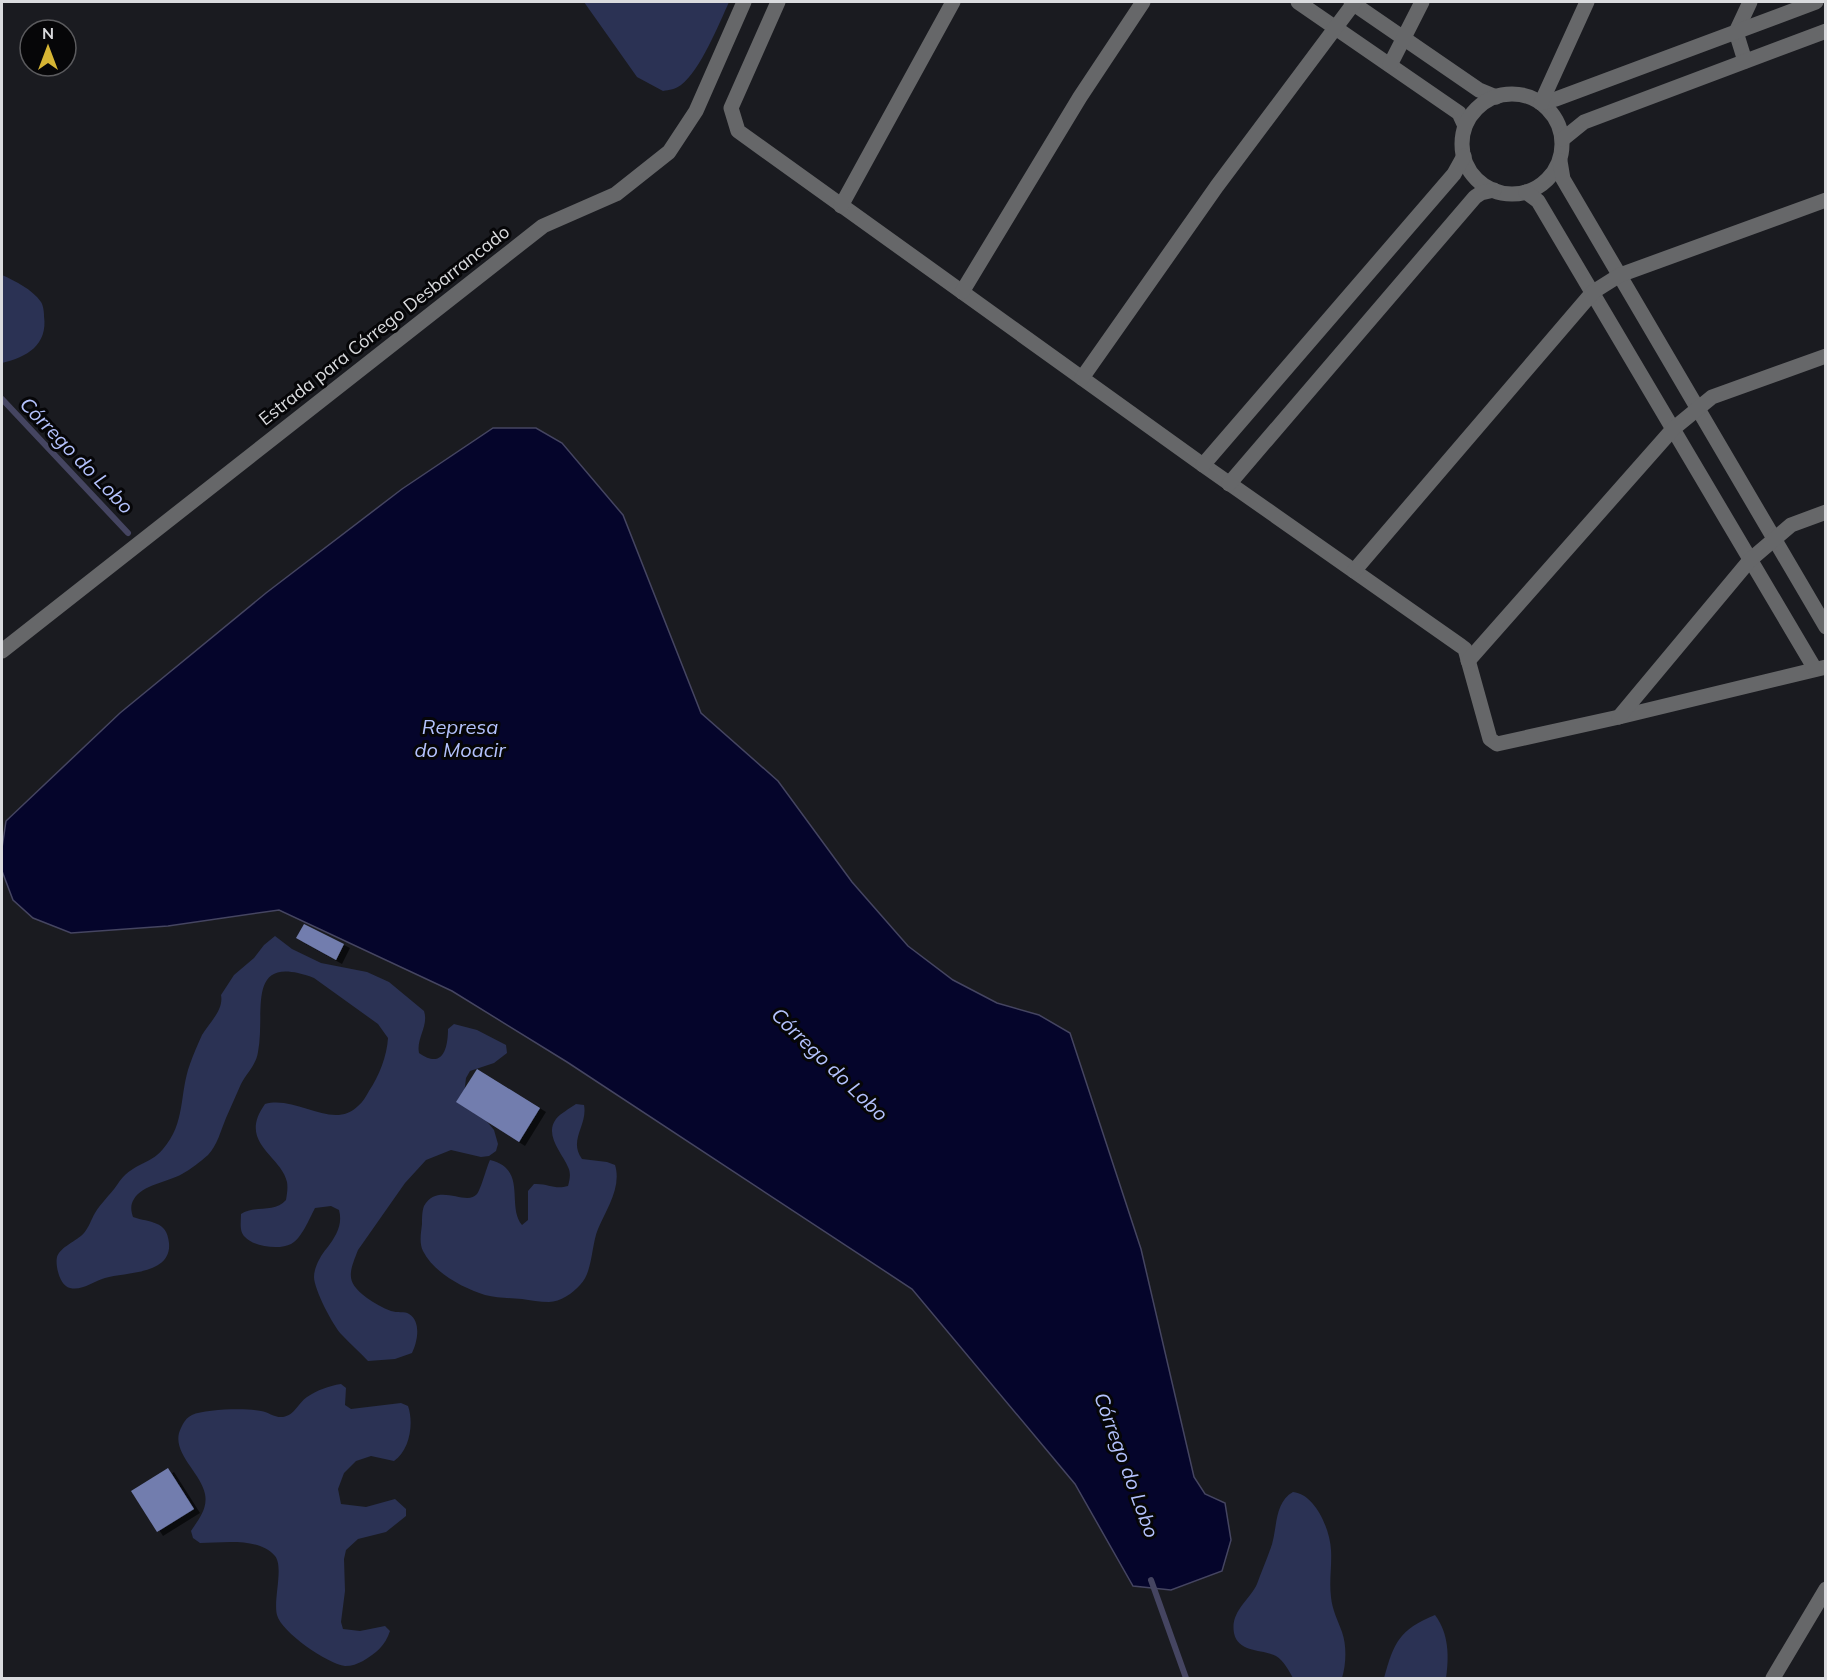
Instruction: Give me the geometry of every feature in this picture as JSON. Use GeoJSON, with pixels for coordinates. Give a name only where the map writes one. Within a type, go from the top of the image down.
{"type":"FeatureCollection","features":[{"type":"Feature","properties":{"kind":"street","name":"Estrada para Córrego Desbarrancado"},"geometry":{"type":"LineString","coordinates":[[2,651],[543,226],[616,194],[669,152],[696,111],[744,2]]}},
{"type":"Feature","properties":{"kind":"street"},"geometry":{"type":"LineString","coordinates":[[777,2],[731,108],[738,130],[1229,484],[1465,649],[1490,739],[1497,744],[1820,668],[1750,560],[1538,201],[1526,192]]}},
{"type":"Feature","properties":{"kind":"street"},"geometry":{"type":"LineString","coordinates":[[841,206],[953,2]]}},
{"type":"Feature","properties":{"kind":"street"},"geometry":{"type":"LineString","coordinates":[[962,292],[1080,97],[1143,2]]}},
{"type":"Feature","properties":{"kind":"street"},"geometry":{"type":"LineString","coordinates":[[1298,2],[1459,113],[1465,126]]}},
{"type":"Feature","properties":{"kind":"street"},"geometry":{"type":"LineString","coordinates":[[1082,378],[1217,186],[1336,28],[1352,2],[1479,90],[1496,97]]}},
{"type":"Feature","properties":{"kind":"street"},"geometry":{"type":"LineString","coordinates":[[1390,65],[1422,2]]}},
{"type":"Feature","properties":{"kind":"street"},"geometry":{"type":"LineString","coordinates":[[1541,103],[1587,2]]}},
{"type":"Feature","properties":{"kind":"street"},"geometry":{"type":"LineString","coordinates":[[1745,61],[1736,32],[1750,2]]}},
{"type":"Feature","properties":{"kind":"street"},"geometry":{"type":"LineString","coordinates":[[1541,103],[1816,2]]}},
{"type":"Feature","properties":{"kind":"street"},"geometry":{"type":"LineString","coordinates":[[1563,139],[1584,122],[1826,31]]}},
{"type":"Feature","properties":{"kind":"street"},"geometry":{"type":"LineString","coordinates":[[1560,161],[1552,176],[1526,192],[1508,194],[1494,190],[1481,183],[1469,169],[1462,143],[1465,126],[1480,105],[1505,94],[1522,95],[1541,103],[1557,121],[1563,139],[1560,161],[1563,179],[1826,627]]}},
{"type":"Feature","properties":{"kind":"street"},"geometry":{"type":"LineString","coordinates":[[1203,465],[1454,174],[1464,156]]}},
{"type":"Feature","properties":{"kind":"street"},"geometry":{"type":"LineString","coordinates":[[1229,484],[1475,197],[1494,190]]}},
{"type":"Feature","properties":{"kind":"street"},"geometry":{"type":"LineString","coordinates":[[1354,571],[1593,292],[1620,275],[1826,200]]}},
{"type":"Feature","properties":{"kind":"street"},"geometry":{"type":"LineString","coordinates":[[1468,661],[1673,429],[1712,397],[1826,356]]}},
{"type":"Feature","properties":{"kind":"street"},"geometry":{"type":"LineString","coordinates":[[1619,717],[1750,560],[1791,525],[1826,512]]}},
{"type":"Feature","properties":{"kind":"street"},"geometry":{"type":"LineString","coordinates":[[1773,1678],[1826,1589]]}},
{"type":"Feature","properties":{"kind":"shaded area"},"geometry":{"type":"Polygon","coordinates":[[[584,2],[729,2],[695,69],[679,86],[663,91],[637,77],[584,2]]]}},
{"type":"Feature","properties":{"kind":"shaded area"},"geometry":{"type":"Polygon","coordinates":[[[2,275],[23,286],[37,297],[43,306],[44,326],[43,335],[34,348],[20,357],[2,363],[2,275]]]}},
{"type":"Feature","properties":{"kind":"shaded area"},"geometry":{"type":"Polygon","coordinates":[[[275,936],[292,949],[321,963],[367,972],[389,982],[424,1011],[425,1022],[419,1042],[419,1053],[427,1058],[439,1058],[447,1043],[448,1029],[454,1024],[477,1030],[506,1045],[507,1053],[494,1063],[470,1071],[466,1078],[464,1094],[494,1130],[498,1144],[496,1151],[489,1156],[481,1157],[451,1150],[426,1160],[405,1183],[358,1250],[355,1258],[351,1277],[355,1287],[373,1302],[393,1312],[407,1313],[416,1322],[417,1338],[412,1353],[395,1359],[368,1361],[338,1330],[317,1290],[315,1269],[338,1230],[339,1210],[331,1206],[315,1208],[299,1237],[286,1246],[267,1247],[254,1243],[243,1235],[241,1230],[241,1214],[271,1208],[286,1200],[287,1182],[283,1172],[258,1139],[256,1129],[258,1117],[265,1104],[290,1104],[326,1114],[348,1113],[366,1097],[386,1052],[388,1038],[378,1024],[314,978],[292,972],[277,973],[268,979],[263,990],[257,1057],[241,1084],[211,1151],[199,1163],[182,1174],[143,1190],[133,1201],[131,1208],[133,1217],[161,1226],[168,1236],[168,1253],[163,1261],[146,1270],[105,1278],[74,1289],[63,1284],[58,1270],[59,1253],[84,1233],[97,1209],[123,1178],[134,1168],[152,1159],[170,1139],[179,1119],[191,1061],[202,1035],[218,1011],[221,995],[234,975],[275,936]]]}},
{"type":"Feature","properties":{"kind":"shaded area"},"geometry":{"type":"Polygon","coordinates":[[[576,1104],[584,1105],[577,1145],[582,1159],[615,1165],[617,1173],[615,1190],[598,1229],[590,1266],[584,1280],[562,1299],[542,1302],[485,1295],[459,1284],[442,1273],[428,1259],[422,1248],[424,1206],[437,1195],[466,1198],[477,1194],[490,1160],[509,1171],[513,1180],[518,1217],[522,1225],[528,1220],[528,1191],[534,1184],[568,1186],[569,1169],[555,1144],[552,1131],[556,1119],[576,1104]]]}},
{"type":"Feature","properties":{"kind":"shaded area"},"geometry":{"type":"Polygon","coordinates":[[[341,1384],[346,1388],[345,1405],[351,1409],[401,1403],[408,1406],[411,1420],[407,1443],[394,1461],[371,1456],[356,1461],[344,1473],[338,1489],[341,1504],[366,1507],[395,1499],[406,1509],[406,1516],[386,1532],[358,1539],[346,1550],[345,1591],[341,1622],[343,1629],[360,1631],[385,1626],[390,1631],[380,1649],[359,1663],[345,1666],[328,1660],[306,1646],[280,1622],[276,1609],[278,1561],[268,1550],[240,1542],[200,1543],[193,1538],[191,1531],[204,1509],[206,1499],[198,1478],[182,1453],[178,1437],[185,1420],[198,1413],[216,1410],[246,1410],[261,1411],[283,1417],[291,1414],[304,1400],[319,1390],[341,1384]]]}},
{"type":"Feature","properties":{"kind":"shaded area"},"geometry":{"type":"Polygon","coordinates":[[[1293,1492],[1308,1499],[1320,1514],[1328,1532],[1331,1550],[1332,1601],[1345,1643],[1342,1678],[1293,1678],[1279,1658],[1240,1644],[1234,1633],[1235,1618],[1254,1590],[1270,1550],[1279,1510],[1282,1503],[1293,1492]]]}},
{"type":"Feature","properties":{"kind":"shaded area"},"geometry":{"type":"Polygon","coordinates":[[[1435,1615],[1440,1622],[1447,1645],[1446,1678],[1384,1678],[1391,1655],[1400,1639],[1413,1626],[1435,1615]]]}},
{"type":"Feature","properties":{"kind":"water","name":"Represa do Moacir"},"geometry":{"type":"Polygon","coordinates":[[[493,428],[536,428],[562,443],[623,515],[701,713],[778,781],[852,882],[908,946],[953,980],[997,1003],[1039,1015],[1070,1033],[1141,1249],[1194,1477],[1205,1494],[1225,1503],[1231,1540],[1222,1571],[1171,1590],[1133,1586],[1075,1484],[912,1289],[567,1062],[452,991],[279,910],[168,926],[71,933],[33,918],[13,900],[2,871],[2,848],[6,821],[120,713],[266,593],[402,489],[493,428]]]}},
{"type":"Feature","properties":{"kind":"building"},"geometry":{"type":"Polygon","coordinates":[[[304,924],[344,944],[336,960],[296,938],[304,924]]]}},
{"type":"Feature","properties":{"kind":"building"},"geometry":{"type":"Polygon","coordinates":[[[477,1069],[540,1108],[519,1142],[456,1102],[477,1069]]]}},
{"type":"Feature","properties":{"kind":"building"},"geometry":{"type":"Polygon","coordinates":[[[168,1468],[194,1509],[157,1532],[131,1491],[168,1468]]]}},
{"type":"Feature","properties":{"kind":"waterway","name":"Córrego do Lobo"},"geometry":{"type":"LineString","coordinates":[[2,399],[128,533]]}},
{"type":"Feature","properties":{"kind":"waterway","name":"Córrego do Lobo"},"geometry":{"type":"LineString","coordinates":[[1151,1580],[1186,1678]]}}]}
